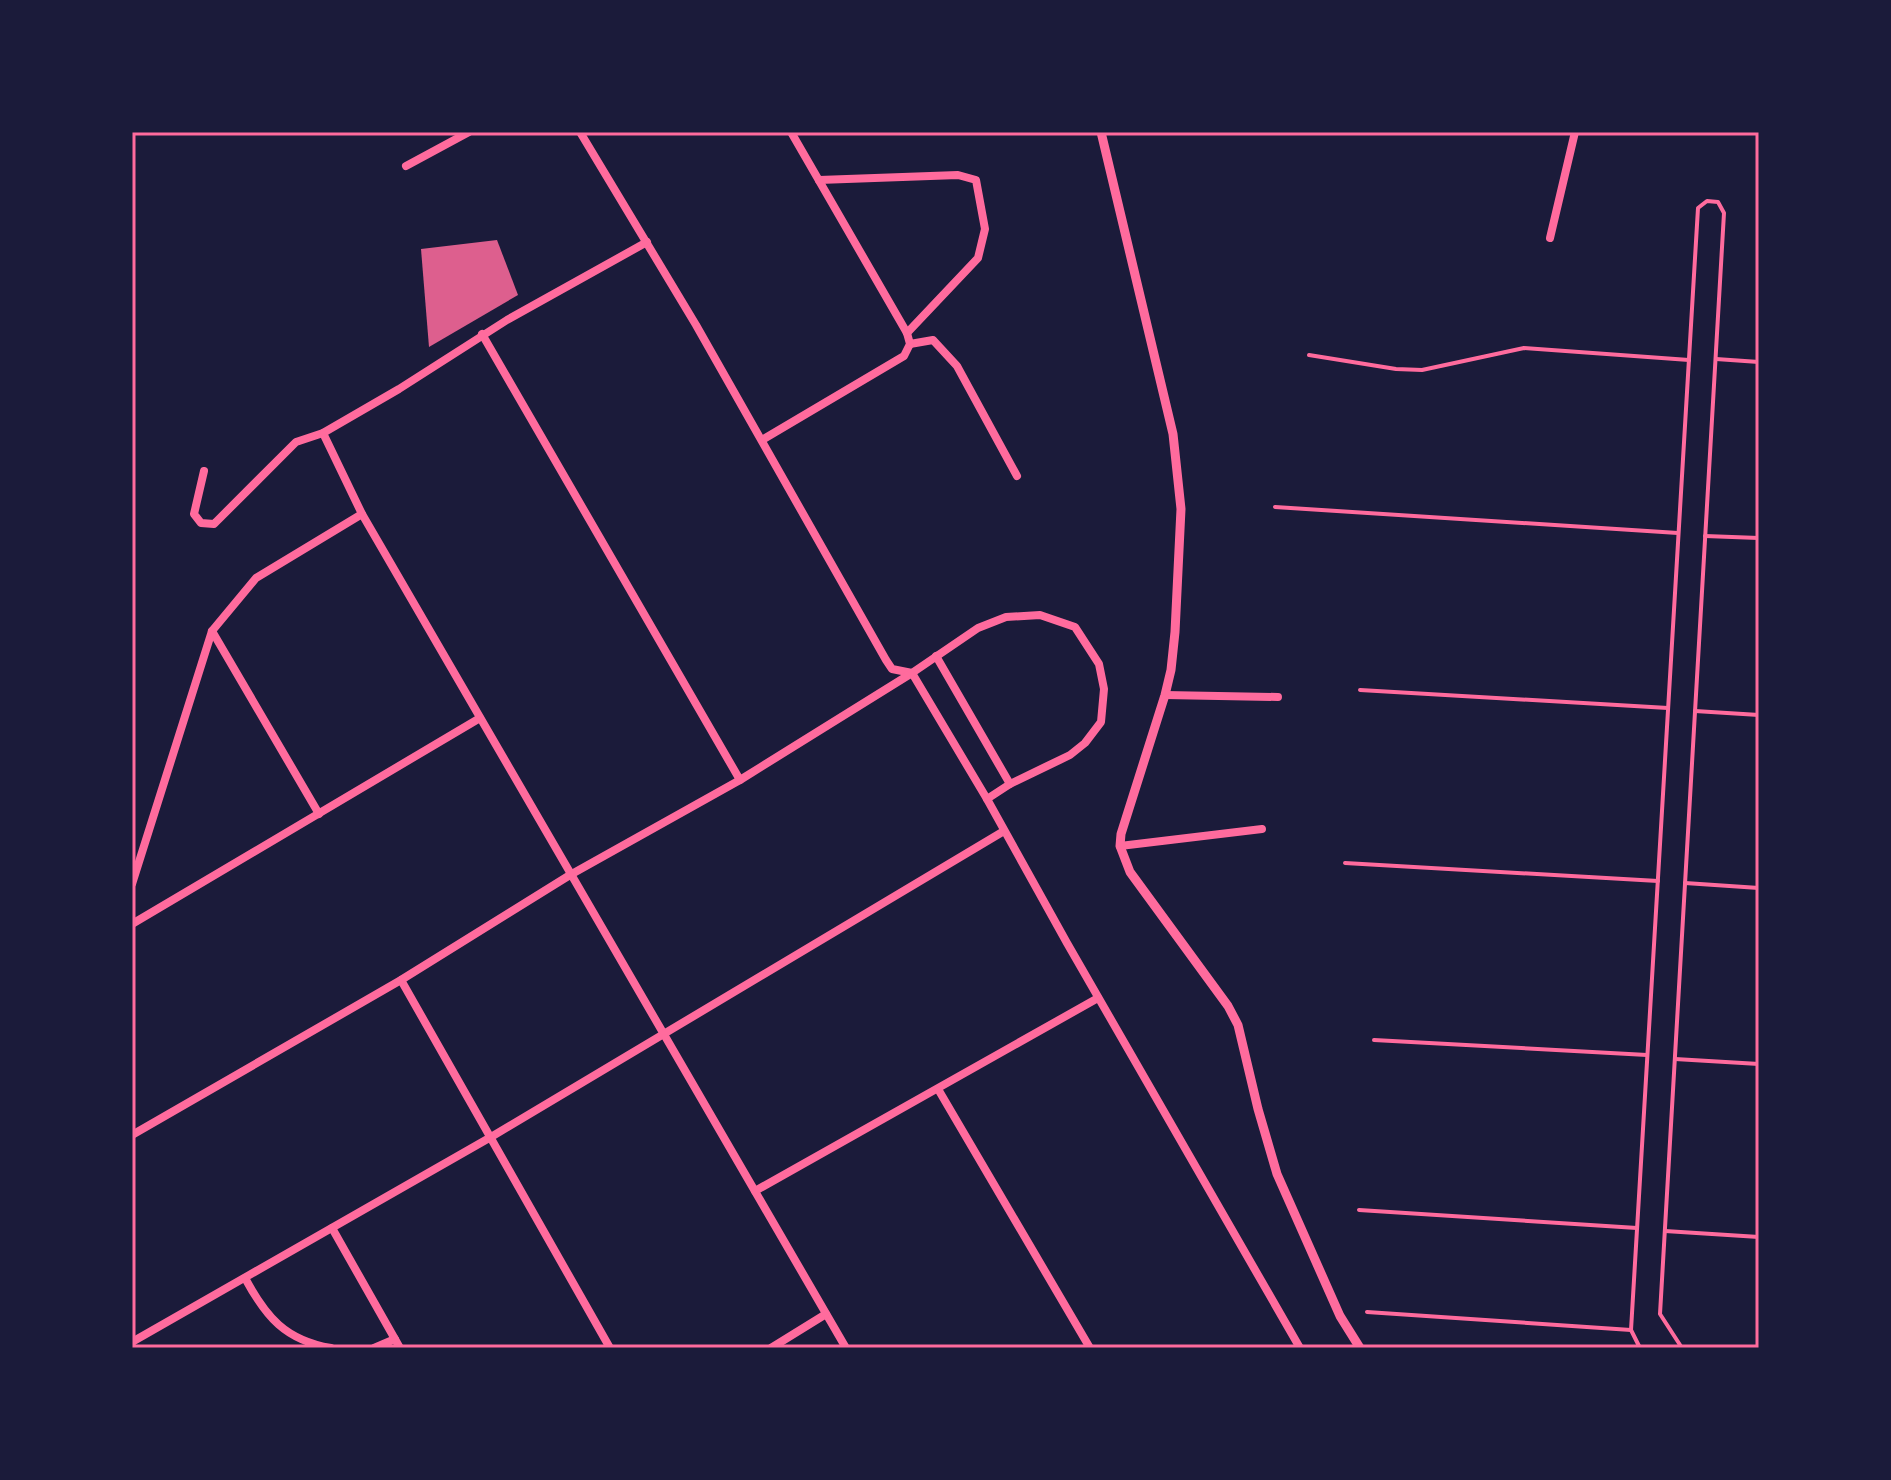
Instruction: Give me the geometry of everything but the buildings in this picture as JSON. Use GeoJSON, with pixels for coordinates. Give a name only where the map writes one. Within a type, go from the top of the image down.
{"type":"FeatureCollection","features":[{"type":"Feature","properties":{"kind":"street"},"geometry":{"type":"LineString","coordinates":[[406,166],[469,132]]}},
{"type":"Feature","properties":{"kind":"street"},"geometry":{"type":"LineString","coordinates":[[580,132],[762,440],[886,660],[892,669],[912,673],[987,799],[1300,1348]]}},
{"type":"Feature","properties":{"kind":"street"},"geometry":{"type":"LineString","coordinates":[[762,440],[904,356],[910,344],[907,333],[791,132]]}},
{"type":"Feature","properties":{"kind":"street"},"geometry":{"type":"LineString","coordinates":[[1101,132],[1173,434],[1181,509],[1174,645],[1165,695],[1121,834],[1120,846],[1130,872],[1228,1006],[1238,1025],[1277,1174],[1340,1316],[1360,1348]]}},
{"type":"Feature","properties":{"kind":"street"},"geometry":{"type":"LineString","coordinates":[[1550,238],[1575,132]]}},
{"type":"Feature","properties":{"kind":"street"},"geometry":{"type":"LineString","coordinates":[[819,180],[958,175],[976,180],[985,229],[978,258],[907,333]]}},
{"type":"Feature","properties":{"kind":"street"},"geometry":{"type":"LineString","coordinates":[[204,471],[194,514],[201,523],[214,524],[296,442],[323,433],[399,389],[482,334],[647,242]]}},
{"type":"Feature","properties":{"kind":"street"},"geometry":{"type":"LineString","coordinates":[[482,334],[740,780]]}},
{"type":"Feature","properties":{"kind":"street"},"geometry":{"type":"LineString","coordinates":[[910,344],[933,340],[957,366],[1017,476]]}},
{"type":"Feature","properties":{"kind":"street"},"geometry":{"type":"LineString","coordinates":[[323,433],[362,514],[846,1348]]}},
{"type":"Feature","properties":{"kind":"street"},"geometry":{"type":"LineString","coordinates":[[132,884],[212,631],[256,578],[362,514]]}},
{"type":"Feature","properties":{"kind":"street"},"geometry":{"type":"LineString","coordinates":[[132,1135],[401,980],[570,875],[740,780],[912,673],[978,628],[1006,617],[1040,615],[1075,627],[1099,664],[1104,689],[1101,722],[1085,743],[1070,755],[1010,784],[987,799]]}},
{"type":"Feature","properties":{"kind":"street"},"geometry":{"type":"LineString","coordinates":[[212,631],[319,814]]}},
{"type":"Feature","properties":{"kind":"street"},"geometry":{"type":"LineString","coordinates":[[936,656],[1010,784]]}},
{"type":"Feature","properties":{"kind":"street"},"geometry":{"type":"LineString","coordinates":[[1165,695],[1278,697]]}},
{"type":"Feature","properties":{"kind":"street"},"geometry":{"type":"LineString","coordinates":[[132,924],[480,718]]}},
{"type":"Feature","properties":{"kind":"street"},"geometry":{"type":"LineString","coordinates":[[1120,846],[1262,829]]}},
{"type":"Feature","properties":{"kind":"street"},"geometry":{"type":"LineString","coordinates":[[132,1342],[491,1137],[1004,831]]}},
{"type":"Feature","properties":{"kind":"street"},"geometry":{"type":"LineString","coordinates":[[401,980],[610,1348]]}},
{"type":"Feature","properties":{"kind":"street"},"geometry":{"type":"LineString","coordinates":[[755,1191],[1098,998]]}},
{"type":"Feature","properties":{"kind":"street"},"geometry":{"type":"LineString","coordinates":[[938,1089],[1090,1348]]}},
{"type":"Feature","properties":{"kind":"street"},"geometry":{"type":"LineString","coordinates":[[332,1228],[400,1348]]}},
{"type":"Feature","properties":{"kind":"street"},"geometry":{"type":"LineString","coordinates":[[245,1278],[261,1307],[284,1331],[304,1341],[331,1348]]}},
{"type":"Feature","properties":{"kind":"street"},"geometry":{"type":"LineString","coordinates":[[771,1348],[826,1314]]}},
{"type":"Feature","properties":{"kind":"street"},"geometry":{"type":"LineString","coordinates":[[374,1348],[395,1339]]}},
{"type":"Feature","properties":{"kind":"lane"},"geometry":{"type":"LineString","coordinates":[[1640,1348],[1631,1330],[1647,1055],[1698,208],[1707,201],[1718,202],[1724,213],[1660,1314],[1682,1348]]}},
{"type":"Feature","properties":{"kind":"lane"},"geometry":{"type":"LineString","coordinates":[[1309,355],[1396,369],[1422,370],[1524,348],[1689,360]]}},
{"type":"Feature","properties":{"kind":"lane"},"geometry":{"type":"LineString","coordinates":[[1716,359],[1759,362]]}},
{"type":"Feature","properties":{"kind":"lane"},"geometry":{"type":"LineString","coordinates":[[1275,507],[1678,533]]}},
{"type":"Feature","properties":{"kind":"lane"},"geometry":{"type":"LineString","coordinates":[[1705,536],[1759,538]]}},
{"type":"Feature","properties":{"kind":"lane"},"geometry":{"type":"LineString","coordinates":[[1360,690],[1668,708]]}},
{"type":"Feature","properties":{"kind":"lane"},"geometry":{"type":"LineString","coordinates":[[1695,711],[1759,715]]}},
{"type":"Feature","properties":{"kind":"lane"},"geometry":{"type":"LineString","coordinates":[[1345,863],[1658,881]]}},
{"type":"Feature","properties":{"kind":"lane"},"geometry":{"type":"LineString","coordinates":[[1685,883],[1759,888]]}},
{"type":"Feature","properties":{"kind":"lane"},"geometry":{"type":"LineString","coordinates":[[1374,1040],[1647,1055]]}},
{"type":"Feature","properties":{"kind":"lane"},"geometry":{"type":"LineString","coordinates":[[1675,1059],[1759,1064]]}},
{"type":"Feature","properties":{"kind":"lane"},"geometry":{"type":"LineString","coordinates":[[1359,1210],[1637,1228]]}},
{"type":"Feature","properties":{"kind":"lane"},"geometry":{"type":"LineString","coordinates":[[1665,1231],[1759,1237]]}},
{"type":"Feature","properties":{"kind":"lane"},"geometry":{"type":"LineString","coordinates":[[1367,1312],[1631,1330]]}}]}
